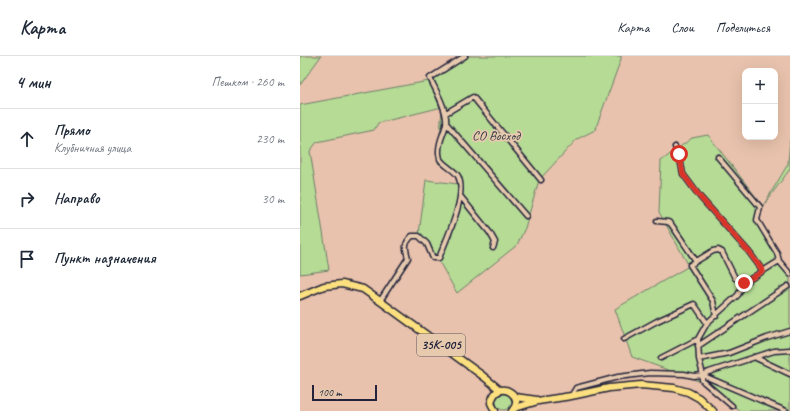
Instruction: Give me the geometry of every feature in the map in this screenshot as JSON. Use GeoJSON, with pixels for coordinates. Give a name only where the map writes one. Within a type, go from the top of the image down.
{"type":"FeatureCollection","features":[{"type":"Feature","properties":{"kind":"main road","name":"35К-005"},"geometry":{"type":"LineString","coordinates":[[300,296],[324,286],[342,284],[362,289],[483,376],[500,390],[511,392],[515,397],[516,402],[514,410]]}},
{"type":"Feature","properties":{"kind":"main road","name":"35К-005"},"geometry":{"type":"LineString","coordinates":[[514,410],[538,401],[624,386],[641,385],[674,388],[688,392],[699,398],[713,411]]}},
{"type":"Feature","properties":{"kind":"main road"},"geometry":{"type":"LineString","coordinates":[[495,411],[491,403],[493,395],[500,390]]}},
{"type":"Feature","properties":{"kind":"main road","name":"35К-005"},"geometry":{"type":"LineString","coordinates":[[515,397],[538,401]]}},
{"type":"Feature","properties":{"kind":"street"},"geometry":{"type":"LineString","coordinates":[[380,301],[408,258],[405,248],[407,241],[412,236],[419,236],[427,244],[434,258],[439,258],[458,211],[461,196],[458,176],[440,159],[439,151],[441,138],[446,123],[446,112],[430,78],[465,56]]}},
{"type":"Feature","properties":{"kind":"street"},"geometry":{"type":"LineString","coordinates":[[446,112],[474,97],[540,180]]}},
{"type":"Feature","properties":{"kind":"street"},"geometry":{"type":"LineString","coordinates":[[446,123],[526,216]]}},
{"type":"Feature","properties":{"kind":"street"},"geometry":{"type":"LineString","coordinates":[[675,147],[679,154],[683,174],[700,197],[749,252],[763,271]]}},
{"type":"Feature","properties":{"kind":"street"},"geometry":{"type":"LineString","coordinates":[[718,157],[760,206],[757,220],[777,253],[779,262],[790,274]]}},
{"type":"Feature","properties":{"kind":"street"},"geometry":{"type":"LineString","coordinates":[[461,196],[490,233],[495,242],[493,248]]}},
{"type":"Feature","properties":{"kind":"street"},"geometry":{"type":"LineString","coordinates":[[657,221],[668,222],[671,224],[696,260]]}},
{"type":"Feature","properties":{"kind":"street"},"geometry":{"type":"LineString","coordinates":[[716,316],[713,301],[690,265],[712,251],[718,250],[722,252],[735,278],[744,283]]}},
{"type":"Feature","properties":{"kind":"street"},"geometry":{"type":"LineString","coordinates":[[732,406],[702,380],[698,339],[707,323],[738,295],[744,283],[779,262]]}},
{"type":"Feature","properties":{"kind":"street"},"geometry":{"type":"LineString","coordinates":[[698,346],[788,286]]}},
{"type":"Feature","properties":{"kind":"street"},"geometry":{"type":"LineString","coordinates":[[624,339],[656,321],[694,304],[707,323]]}},
{"type":"Feature","properties":{"kind":"street"},"geometry":{"type":"LineString","coordinates":[[699,359],[729,353],[767,338],[790,331]]}},
{"type":"Feature","properties":{"kind":"street"},"geometry":{"type":"LineString","coordinates":[[661,358],[698,339]]}},
{"type":"Feature","properties":{"kind":"street"},"geometry":{"type":"LineString","coordinates":[[571,396],[576,388],[618,377],[650,373],[684,374],[694,376],[702,375],[774,351],[790,350]]}},
{"type":"Feature","properties":{"kind":"street"},"geometry":{"type":"LineString","coordinates":[[754,357],[790,374]]}},
{"type":"Feature","properties":{"kind":"street"},"geometry":{"type":"LineString","coordinates":[[702,375],[786,411]]}},
{"type":"Feature","properties":{"kind":"green space"},"geometry":{"type":"Polygon","coordinates":[[[300,56],[321,56],[300,85],[300,56]]]}},
{"type":"Feature","properties":{"kind":"green space","name":"СО Восход"},"geometry":{"type":"Polygon","coordinates":[[[466,56],[621,56],[595,130],[577,139],[539,180],[525,228],[517,245],[457,293],[429,244],[419,234],[426,180],[458,184],[457,176],[438,163],[442,107],[378,123],[374,130],[317,142],[310,151],[329,270],[300,274],[300,105],[429,81],[466,56]]]}},
{"type":"Feature","properties":{"kind":"green space"},"geometry":{"type":"Polygon","coordinates":[[[708,135],[763,206],[756,223],[780,265],[790,275],[790,411],[740,411],[704,383],[632,357],[615,309],[689,266],[659,212],[661,161],[692,138],[708,135]]]}},
{"type":"Feature","properties":{"kind":"green space"},"geometry":{"type":"Polygon","coordinates":[[[790,139],[790,169],[763,206],[788,164],[790,139]]]}},
{"type":"Feature","properties":{"kind":"green space"},"geometry":{"type":"Polygon","coordinates":[[[501,394],[507,394],[512,399],[510,408],[507,410],[501,410],[496,405],[496,399],[501,394]]]}},
{"type":"Feature","properties":{"kind":"route"},"geometry":{"type":"LineString","coordinates":[[679,154],[683,174],[700,197],[749,252],[763,271],[744,283]]}}]}
